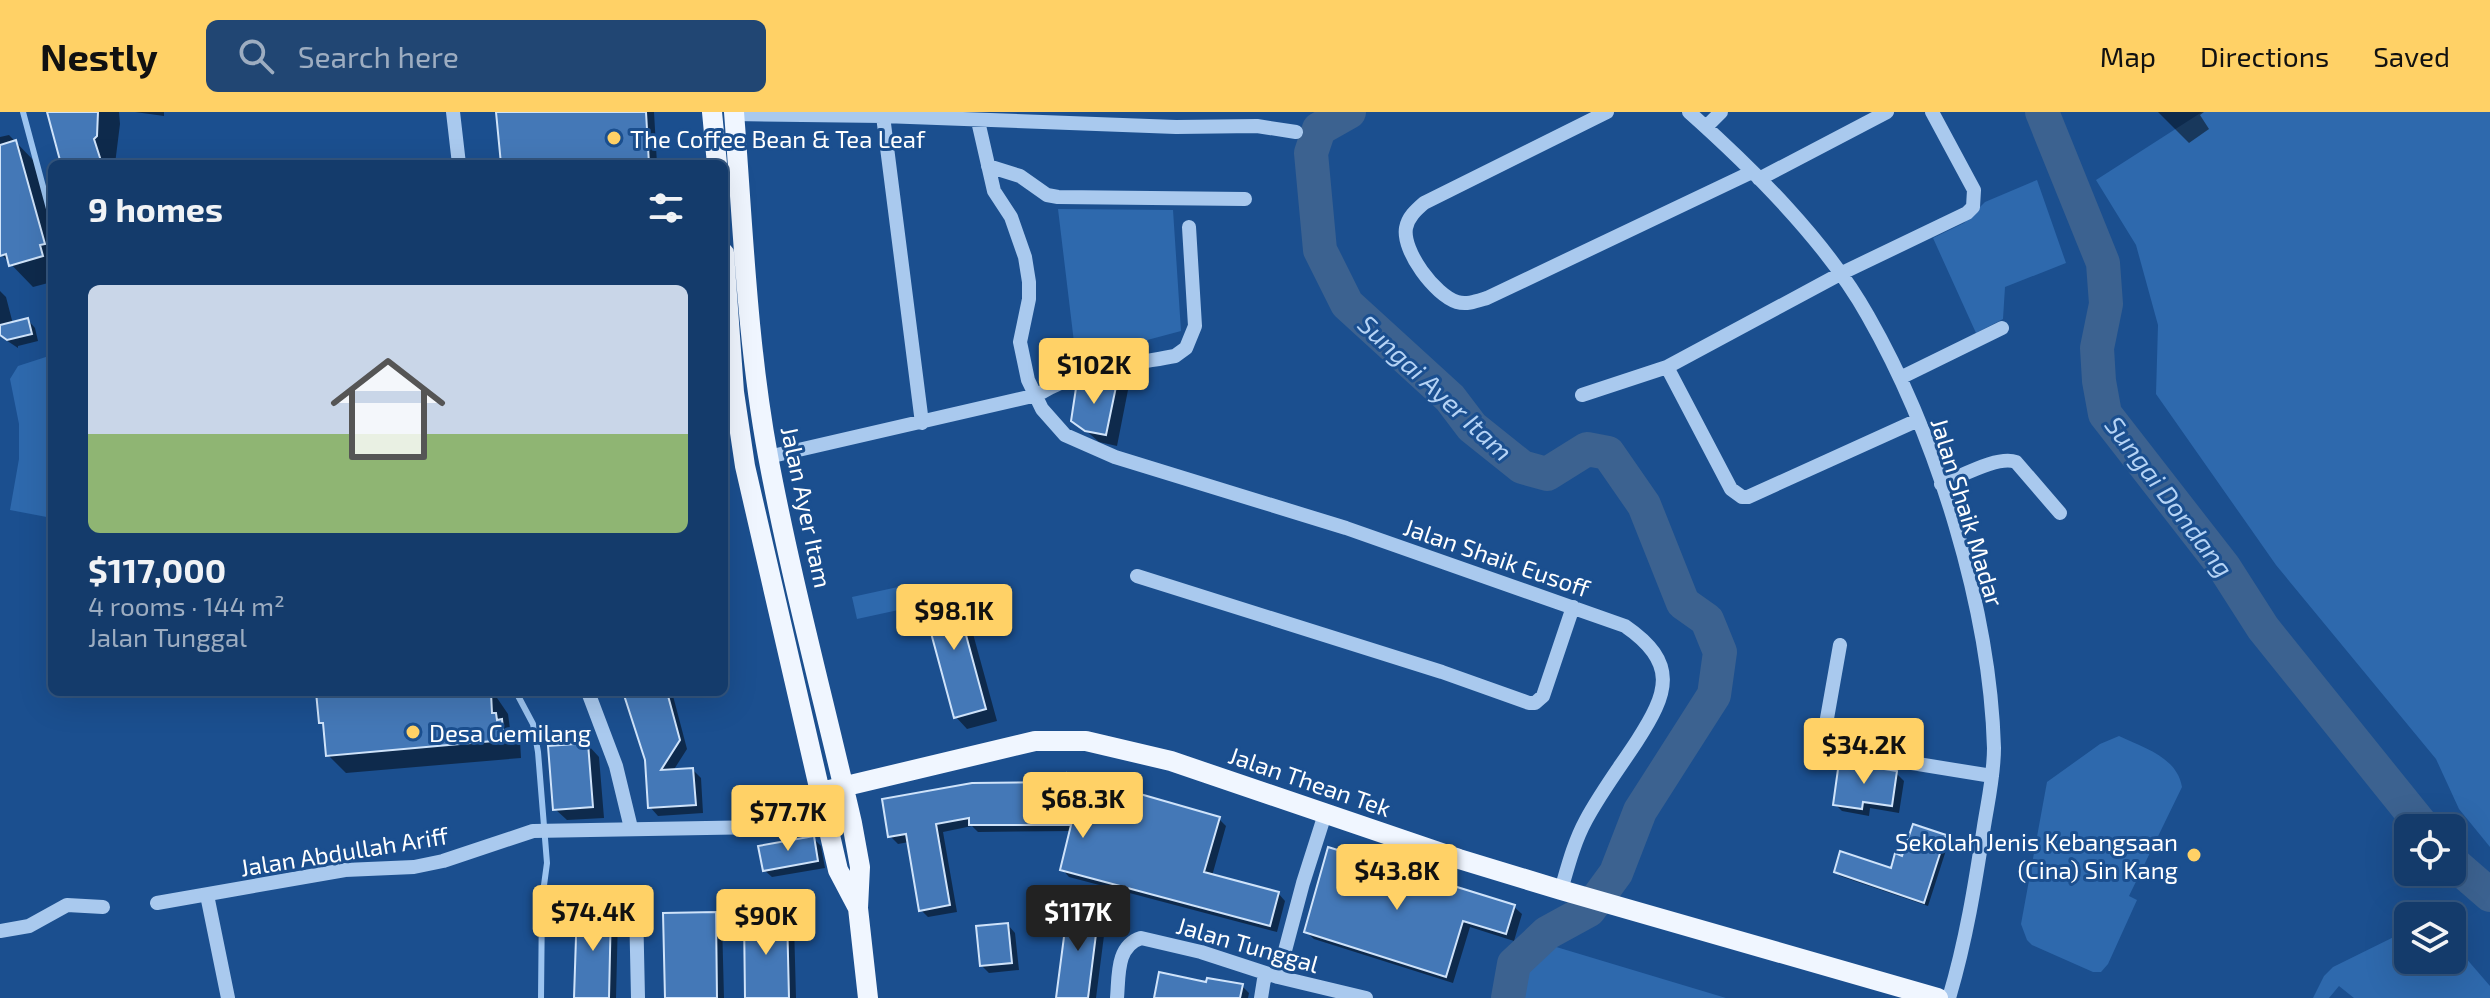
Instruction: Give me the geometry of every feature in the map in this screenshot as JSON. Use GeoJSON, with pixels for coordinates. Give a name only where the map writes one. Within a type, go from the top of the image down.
{"type":"FeatureCollection","features":[{"type":"Feature","properties":{"kind":"main road"},"geometry":{"type":"LineString","coordinates":[[712,112],[717,160]]}},
{"type":"Feature","properties":{"kind":"main road","name":"Jalan Ayer Itam"},"geometry":{"type":"LineString","coordinates":[[734,113],[758,389],[768,457],[860,867],[858,908],[868,998]]}},
{"type":"Feature","properties":{"kind":"main road","name":"Jalan Ayer Itam"},"geometry":{"type":"LineString","coordinates":[[728,364],[729,392],[745,466],[838,870],[858,908]]}},
{"type":"Feature","properties":{"kind":"main road","name":"Jalan Thean Tek"},"geometry":{"type":"LineString","coordinates":[[821,792],[1035,741],[1075,740],[1126,748],[1622,908],[1938,998]]}},
{"type":"Feature","properties":{"kind":"street"},"geometry":{"type":"LineString","coordinates":[[453,112],[459,160]]}},
{"type":"Feature","properties":{"kind":"street"},"geometry":{"type":"LineString","coordinates":[[1607,112],[1415,210],[1407,224],[1406,240],[1419,267],[1439,291],[1459,303],[1487,298],[1887,112]]}},
{"type":"Feature","properties":{"kind":"street","name":"Jalan Shaik Madar"},"geometry":{"type":"LineString","coordinates":[[1689,112],[1791,213],[1868,315],[1918,420],[1972,587],[1991,702],[1994,750],[1974,893],[1962,955],[1949,998]]}},
{"type":"Feature","properties":{"kind":"street"},"geometry":{"type":"LineString","coordinates":[[1706,127],[1721,112]]}},
{"type":"Feature","properties":{"kind":"street"},"geometry":{"type":"LineString","coordinates":[[1582,395],[1667,367],[1840,274],[1967,213],[1973,207],[1974,190],[1932,112]]}},
{"type":"Feature","properties":{"kind":"street"},"geometry":{"type":"LineString","coordinates":[[734,113],[1176,127],[1257,126],[1296,132]]}},
{"type":"Feature","properties":{"kind":"street"},"geometry":{"type":"LineString","coordinates":[[883,116],[922,423]]}},
{"type":"Feature","properties":{"kind":"street"},"geometry":{"type":"LineString","coordinates":[[978,121],[994,191],[1011,217],[1025,257],[1029,299],[1020,342],[1028,380],[1037,395]]}},
{"type":"Feature","properties":{"kind":"street"},"geometry":{"type":"LineString","coordinates":[[988,166],[1020,176],[1047,195],[1058,197],[1245,199]]}},
{"type":"Feature","properties":{"kind":"street"},"geometry":{"type":"LineString","coordinates":[[768,457],[1037,395],[1056,383],[1084,373],[1175,356],[1186,348],[1195,326],[1189,227]]}},
{"type":"Feature","properties":{"kind":"street"},"geometry":{"type":"LineString","coordinates":[[1900,378],[2002,328]]}},
{"type":"Feature","properties":{"kind":"street"},"geometry":{"type":"LineString","coordinates":[[1667,367],[1731,489],[1742,497],[1748,497],[1918,420]]}},
{"type":"Feature","properties":{"kind":"street"},"geometry":{"type":"LineString","coordinates":[[729,392],[758,389]]}},
{"type":"Feature","properties":{"kind":"street","name":"Jalan Shaik Eusoff"},"geometry":{"type":"LineString","coordinates":[[1037,395],[1042,409],[1065,435],[1115,457],[1360,533],[1625,626],[1642,637],[1661,665],[1663,680],[1656,711],[1586,819],[1570,856],[1567,891]]}},
{"type":"Feature","properties":{"kind":"street"},"geometry":{"type":"LineString","coordinates":[[1941,484],[2011,459],[2060,513]]}},
{"type":"Feature","properties":{"kind":"street"},"geometry":{"type":"LineString","coordinates":[[1137,576],[1442,672],[1529,703],[1535,703],[1543,696],[1573,607]]}},
{"type":"Feature","properties":{"kind":"street"},"geometry":{"type":"LineString","coordinates":[[1840,645],[1826,724],[1833,744],[1850,753],[1992,776]]}},
{"type":"Feature","properties":{"kind":"street"},"geometry":{"type":"LineString","coordinates":[[590,696],[616,766],[631,828]]}},
{"type":"Feature","properties":{"kind":"street"},"geometry":{"type":"LineString","coordinates":[[1261,998],[1272,975],[1325,814]]}},
{"type":"Feature","properties":{"kind":"street","name":"Jalan Abdullah Ariff"},"geometry":{"type":"LineString","coordinates":[[157,903],[345,870],[414,867],[443,861],[533,831],[829,826]]}},
{"type":"Feature","properties":{"kind":"street"},"geometry":{"type":"LineString","coordinates":[[207,895],[225,997]]}},
{"type":"Feature","properties":{"kind":"street"},"geometry":{"type":"LineString","coordinates":[[636,905],[638,998]]}},
{"type":"Feature","properties":{"kind":"street"},"geometry":{"type":"LineString","coordinates":[[0,931],[38,922],[60,907],[103,907]]}},
{"type":"Feature","properties":{"kind":"street","name":"Jalan Tunggal"},"geometry":{"type":"LineString","coordinates":[[1117,998],[1126,945],[1141,938],[1366,998]]}},
{"type":"Feature","properties":{"kind":"shaded area"},"geometry":{"type":"Polygon","coordinates":[[[2202,112],[2490,112],[2490,847],[2459,809],[2436,759],[2276,565],[2156,394],[2158,325],[2136,245],[2096,180],[2202,112]]]}},
{"type":"Feature","properties":{"kind":"shaded area"},"geometry":{"type":"Polygon","coordinates":[[[2037,180],[2066,263],[2005,287],[2003,319],[1976,333],[1933,238],[1964,223],[1985,202],[2037,180]]]}},
{"type":"Feature","properties":{"kind":"shaded area"},"geometry":{"type":"Polygon","coordinates":[[[1058,209],[1173,210],[1181,331],[1076,359],[1058,209]]]}},
{"type":"Feature","properties":{"kind":"shaded area"},"geometry":{"type":"Polygon","coordinates":[[[48,356],[48,517],[10,510],[19,459],[19,424],[10,379],[18,366],[48,356]]]}},
{"type":"Feature","properties":{"kind":"shaded area"},"geometry":{"type":"Polygon","coordinates":[[[898,587],[903,609],[857,619],[852,597],[898,587]]]}},
{"type":"Feature","properties":{"kind":"shaded area"},"geometry":{"type":"Polygon","coordinates":[[[2119,736],[2166,761],[2174,768],[2182,787],[2129,896],[2137,900],[2108,964],[2101,972],[2093,972],[2032,945],[2021,924],[2047,782],[2100,744],[2119,736]]]}},
{"type":"Feature","properties":{"kind":"shaded area"},"geometry":{"type":"Polygon","coordinates":[[[2394,937],[2394,974],[2466,974],[2466,958],[2490,986],[2490,998],[2354,998],[2339,986],[2329,998],[2313,998],[2324,976],[2333,967],[2394,937]]]}},
{"type":"Feature","properties":{"kind":"shaded area"},"geometry":{"type":"Polygon","coordinates":[[[1553,946],[1726,998],[1524,998],[1527,970],[1553,946]]]}},
{"type":"Feature","properties":{"kind":"building"},"geometry":{"type":"Polygon","coordinates":[[[47,112],[98,112],[97,136],[94,139],[101,160],[60,160],[47,112]]]}},
{"type":"Feature","properties":{"kind":"building"},"geometry":{"type":"Polygon","coordinates":[[[496,112],[646,112],[649,160],[501,160],[496,112]]]}},
{"type":"Feature","properties":{"kind":"building"},"geometry":{"type":"Polygon","coordinates":[[[16,140],[45,244],[40,245],[43,256],[9,266],[6,254],[0,256],[0,145],[16,140]]]}},
{"type":"Feature","properties":{"kind":"building"},"geometry":{"type":"Polygon","coordinates":[[[28,318],[32,334],[7,340],[0,335],[0,325],[28,318]]]}},
{"type":"Feature","properties":{"kind":"building"},"geometry":{"type":"Polygon","coordinates":[[[1118,377],[1106,435],[1085,431],[1071,421],[1076,388],[1118,377]]]}},
{"type":"Feature","properties":{"kind":"building"},"geometry":{"type":"Polygon","coordinates":[[[953,587],[986,709],[954,718],[921,596],[953,587]]]}},
{"type":"Feature","properties":{"kind":"building","name":"Desa Gemilang"},"geometry":{"type":"Polygon","coordinates":[[[316,696],[491,696],[492,713],[496,713],[497,720],[502,719],[504,740],[326,756],[323,723],[319,723],[316,696]]]}},
{"type":"Feature","properties":{"kind":"building"},"geometry":{"type":"Polygon","coordinates":[[[624,696],[668,696],[680,740],[661,770],[693,768],[696,805],[648,808],[645,760],[624,696]]]}},
{"type":"Feature","properties":{"kind":"building"},"geometry":{"type":"Polygon","coordinates":[[[588,743],[593,807],[553,810],[548,746],[588,743]]]}},
{"type":"Feature","properties":{"kind":"building"},"geometry":{"type":"Polygon","coordinates":[[[1839,762],[1897,771],[1892,806],[1863,802],[1862,809],[1833,805],[1839,762]]]}},
{"type":"Feature","properties":{"kind":"building"},"geometry":{"type":"Polygon","coordinates":[[[1067,773],[1220,817],[1204,872],[1279,892],[1270,926],[1060,870],[1071,825],[969,825],[969,818],[936,824],[950,905],[919,911],[906,834],[888,837],[882,799],[972,783],[1065,782],[1067,773]]]}},
{"type":"Feature","properties":{"kind":"building"},"geometry":{"type":"Polygon","coordinates":[[[1913,824],[1946,835],[1924,903],[1834,872],[1840,851],[1891,868],[1895,853],[1902,856],[1913,824]]]}},
{"type":"Feature","properties":{"kind":"building"},"geometry":{"type":"Polygon","coordinates":[[[814,836],[818,861],[763,871],[758,846],[814,836]]]}},
{"type":"Feature","properties":{"kind":"building"},"geometry":{"type":"Polygon","coordinates":[[[1328,847],[1515,905],[1506,934],[1463,921],[1446,977],[1304,932],[1328,847]]]}},
{"type":"Feature","properties":{"kind":"building"},"geometry":{"type":"Polygon","coordinates":[[[1068,906],[1099,910],[1088,998],[1056,998],[1068,906]]]}},
{"type":"Feature","properties":{"kind":"building"},"geometry":{"type":"Polygon","coordinates":[[[577,907],[611,908],[609,998],[574,998],[577,907]]]}},
{"type":"Feature","properties":{"kind":"building"},"geometry":{"type":"Polygon","coordinates":[[[716,912],[717,998],[665,998],[663,913],[716,912]]]}},
{"type":"Feature","properties":{"kind":"building"},"geometry":{"type":"Polygon","coordinates":[[[787,914],[789,998],[745,998],[744,916],[787,914]]]}},
{"type":"Feature","properties":{"kind":"building"},"geometry":{"type":"Polygon","coordinates":[[[1008,923],[1012,963],[980,966],[976,926],[1008,923]]]}},
{"type":"Feature","properties":{"kind":"building"},"geometry":{"type":"Polygon","coordinates":[[[1159,972],[1206,982],[1207,978],[1243,984],[1240,998],[1154,998],[1159,972]]]}},
{"type":"Feature","properties":{"kind":"waterway"},"geometry":{"type":"LineString","coordinates":[[23,112],[48,205]]}},
{"type":"Feature","properties":{"kind":"waterway","name":"Sungai Ayer Itam"},"geometry":{"type":"LineString","coordinates":[[1349,112],[1319,129],[1311,153],[1320,250],[1347,304],[1450,398],[1472,427],[1522,467],[1547,474],[1587,449],[1608,453],[1644,505],[1683,603],[1707,620],[1720,652],[1714,695],[1640,811],[1616,873],[1589,910],[1547,933],[1514,964],[1508,998]]}},
{"type":"Feature","properties":{"kind":"waterway","name":"Sungai Dondang"},"geometry":{"type":"LineString","coordinates":[[2042,112],[2103,263],[2106,304],[2097,348],[2105,414],[2224,567],[2263,628],[2413,814]]}},
{"type":"Feature","properties":{"kind":"waterway"},"geometry":{"type":"LineString","coordinates":[[518,696],[533,724],[538,752],[547,863],[542,900],[541,998]]}},
{"type":"Feature","properties":{"kind":"waterway","name":"Sungai Dondang"},"geometry":{"type":"LineString","coordinates":[[2466,874],[2490,895]]}},
{"type":"Feature","properties":{"kind":"place","name":"The Coffee Bean & Tea Leaf"},"geometry":{"type":"Point","coordinates":[614,138]}},
{"type":"Feature","properties":{"kind":"place","name":"Desa Gemilang"},"geometry":{"type":"Point","coordinates":[413,732]}},
{"type":"Feature","properties":{"kind":"place","name":"Sekolah Jenis Kebangsaan (Cina) Sin Kang"},"geometry":{"type":"Point","coordinates":[2194,855]}}]}
